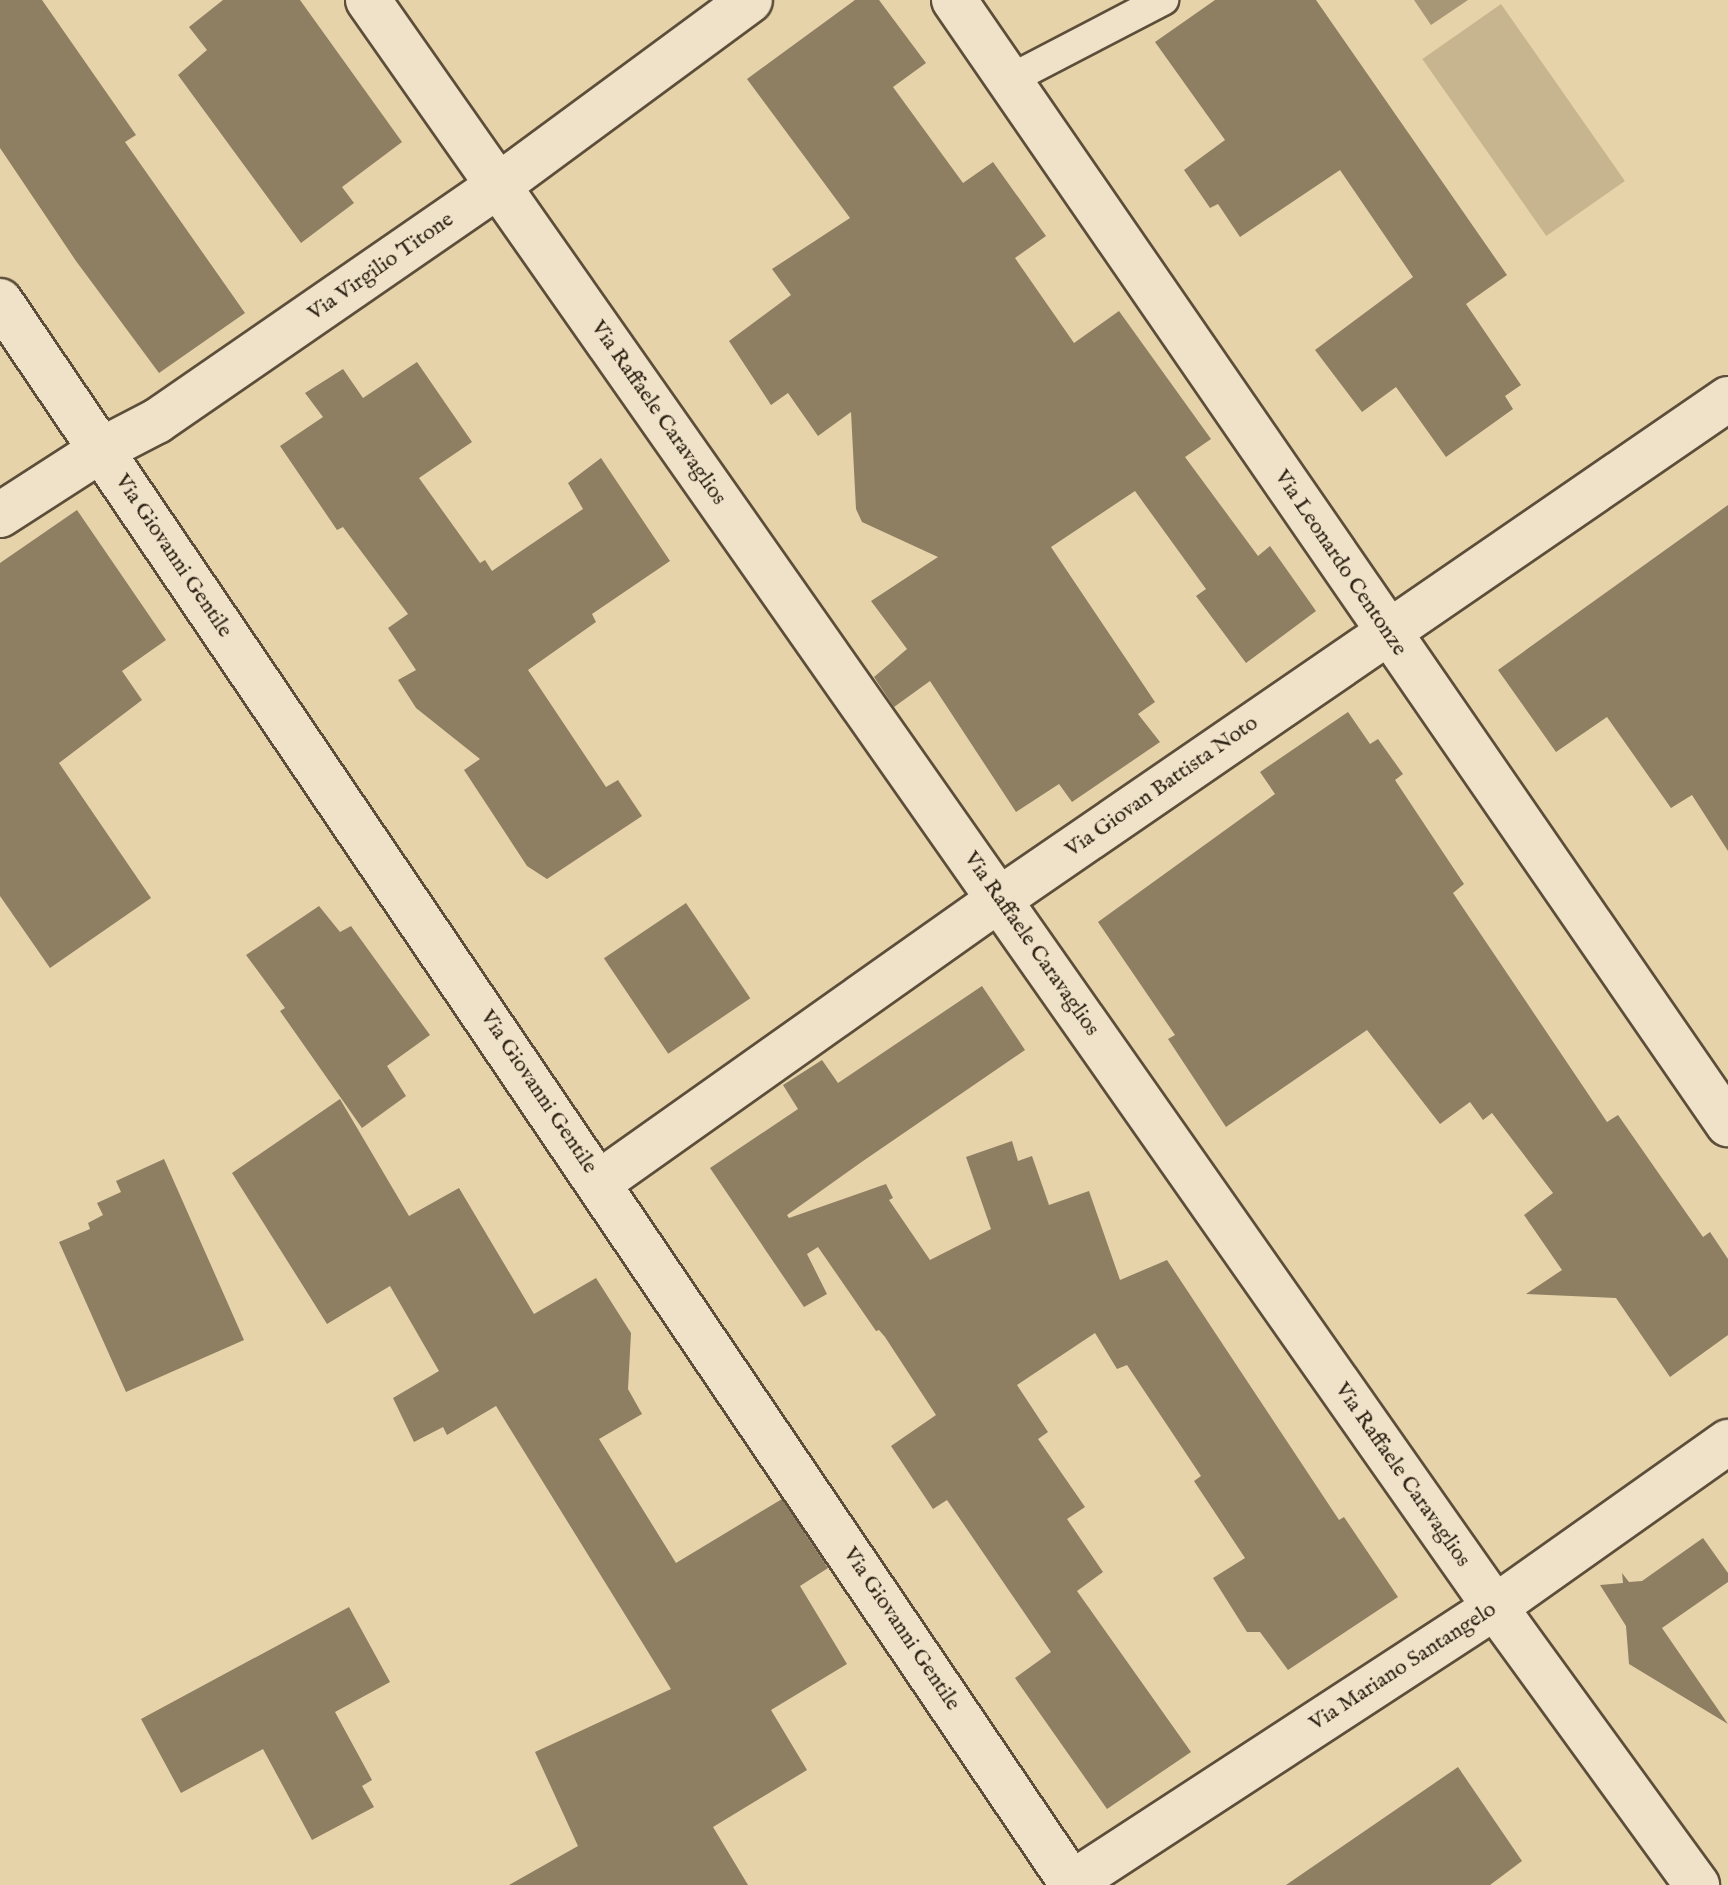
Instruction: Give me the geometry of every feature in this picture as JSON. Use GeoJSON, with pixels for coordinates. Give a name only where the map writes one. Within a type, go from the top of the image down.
{"type":"FeatureCollection","features":[{"type":"Feature","properties":{"kind":"street","name":"Via Raffaele Caravaglios"},"geometry":{"type":"LineString","coordinates":[[368,0],[1495,1607],[1697,1885]]}},
{"type":"Feature","properties":{"kind":"street","name":"Via Virgilio Titone"},"geometry":{"type":"LineString","coordinates":[[0,515],[101,450],[157,421],[498,186],[750,0]]}},
{"type":"Feature","properties":{"kind":"street","name":"Via Leonardo Centonze"},"geometry":{"type":"LineString","coordinates":[[954,0],[1728,1124]]}},
{"type":"Feature","properties":{"kind":"street","name":"Via Giovanni Gentile"},"geometry":{"type":"LineString","coordinates":[[0,301],[600,1182],[1072,1884]]}},
{"type":"Feature","properties":{"kind":"street","name":"Via Giovan Battista Noto"},"geometry":{"type":"LineString","coordinates":[[600,1182],[1000,899],[1728,399]]}},
{"type":"Feature","properties":{"kind":"street","name":"Via Mariano Santangelo"},"geometry":{"type":"LineString","coordinates":[[1072,1884],[1495,1607],[1728,1442]]}},
{"type":"Feature","properties":{"kind":"lane"},"geometry":{"type":"LineString","coordinates":[[1009,80],[1163,0]]}},
{"type":"Feature","properties":{"kind":"shaded area"},"geometry":{"type":"Polygon","coordinates":[[[1414,0],[1468,0],[1431,25],[1414,0]]]}},
{"type":"Feature","properties":{"kind":"shaded area"},"geometry":{"type":"Polygon","coordinates":[[[1501,4],[1625,181],[1546,236],[1422,59],[1501,4]]]}},
{"type":"Feature","properties":{"kind":"building"},"geometry":{"type":"Polygon","coordinates":[[[0,0],[42,0],[136,135],[125,142],[245,313],[159,373],[76,261],[0,148],[0,0]]]}},
{"type":"Feature","properties":{"kind":"building"},"geometry":{"type":"Polygon","coordinates":[[[223,0],[300,0],[402,142],[342,187],[354,203],[301,243],[178,75],[207,50],[189,27],[223,0]]]}},
{"type":"Feature","properties":{"kind":"building"},"geometry":{"type":"Polygon","coordinates":[[[855,0],[879,0],[926,63],[893,87],[963,183],[993,162],[1046,236],[1015,258],[1074,343],[1119,311],[1211,439],[1185,457],[1258,556],[1270,546],[1316,611],[1246,663],[1196,596],[1206,589],[1135,491],[1051,547],[1155,702],[1138,714],[1160,742],[1072,802],[1059,784],[1016,812],[930,681],[894,707],[874,677],[907,649],[871,601],[938,557],[862,522],[856,509],[851,412],[818,436],[788,393],[771,405],[729,341],[791,295],[772,269],[850,218],[747,79],[855,0]]]}},
{"type":"Feature","properties":{"kind":"building"},"geometry":{"type":"Polygon","coordinates":[[[1215,0],[1316,0],[1507,275],[1466,304],[1521,385],[1505,396],[1513,409],[1446,457],[1396,387],[1362,412],[1315,350],[1413,277],[1340,170],[1240,237],[1218,204],[1210,208],[1184,170],[1225,140],[1155,42],[1215,0]]]}},
{"type":"Feature","properties":{"kind":"building"},"geometry":{"type":"Polygon","coordinates":[[[417,362],[472,442],[419,478],[480,563],[485,560],[492,571],[583,509],[568,483],[601,458],[670,561],[592,614],[596,622],[528,670],[606,787],[618,780],[642,816],[547,879],[527,866],[464,770],[480,759],[416,708],[398,680],[416,670],[388,628],[408,614],[343,527],[337,530],[280,446],[323,417],[305,393],[343,369],[363,398],[417,362]]]}},
{"type":"Feature","properties":{"kind":"building"},"geometry":{"type":"Polygon","coordinates":[[[1728,505],[1728,851],[1692,795],[1671,808],[1607,717],[1556,752],[1498,670],[1728,505]]]}},
{"type":"Feature","properties":{"kind":"building"},"geometry":{"type":"Polygon","coordinates":[[[77,510],[166,640],[122,671],[142,700],[59,763],[151,898],[50,968],[0,896],[0,563],[77,510]]]}},
{"type":"Feature","properties":{"kind":"building"},"geometry":{"type":"Polygon","coordinates":[[[1348,712],[1370,744],[1378,739],[1403,774],[1395,780],[1464,884],[1453,893],[1607,1122],[1618,1115],[1703,1237],[1710,1232],[1728,1259],[1728,1335],[1670,1377],[1616,1298],[1526,1294],[1562,1270],[1524,1215],[1553,1193],[1492,1113],[1483,1120],[1470,1102],[1440,1124],[1367,1030],[1226,1127],[1168,1039],[1175,1035],[1098,922],[1275,794],[1260,772],[1348,712]]]}},
{"type":"Feature","properties":{"kind":"building"},"geometry":{"type":"Polygon","coordinates":[[[686,903],[750,998],[668,1054],[604,958],[686,903]]]}},
{"type":"Feature","properties":{"kind":"building"},"geometry":{"type":"Polygon","coordinates":[[[319,906],[340,932],[351,926],[430,1035],[387,1066],[406,1096],[362,1128],[280,1011],[285,1008],[246,955],[319,906]]]}},
{"type":"Feature","properties":{"kind":"building"},"geometry":{"type":"Polygon","coordinates":[[[982,986],[1025,1050],[787,1215],[789,1218],[886,1184],[893,1198],[889,1200],[930,1260],[991,1229],[966,1157],[1012,1141],[1018,1161],[1032,1156],[1049,1205],[1089,1191],[1120,1280],[1167,1260],[1339,1520],[1344,1517],[1398,1597],[1288,1670],[1260,1632],[1247,1632],[1213,1578],[1245,1558],[1194,1481],[1201,1476],[1127,1365],[1117,1369],[1095,1333],[1017,1385],[1048,1432],[1038,1439],[1085,1507],[1067,1519],[1103,1572],[1077,1591],[1191,1752],[1107,1809],[1015,1678],[1051,1652],[947,1500],[933,1509],[891,1446],[936,1415],[885,1337],[879,1330],[876,1331],[818,1247],[807,1254],[827,1294],[804,1307],[710,1168],[798,1109],[783,1085],[822,1060],[838,1083],[982,986]]]}},
{"type":"Feature","properties":{"kind":"building"},"geometry":{"type":"Polygon","coordinates":[[[340,1099],[409,1216],[459,1188],[534,1314],[596,1278],[631,1333],[628,1389],[642,1414],[599,1439],[676,1563],[782,1499],[828,1568],[800,1586],[847,1664],[771,1710],[807,1770],[713,1827],[748,1885],[509,1885],[578,1846],[535,1752],[671,1689],[496,1406],[447,1435],[443,1427],[414,1442],[393,1398],[439,1371],[390,1286],[327,1324],[232,1173],[340,1099]]]}},
{"type":"Feature","properties":{"kind":"building"},"geometry":{"type":"Polygon","coordinates":[[[164,1159],[244,1340],[126,1392],[59,1242],[90,1229],[88,1223],[103,1215],[97,1203],[121,1192],[116,1181],[164,1159]]]}},
{"type":"Feature","properties":{"kind":"building"},"geometry":{"type":"Polygon","coordinates":[[[1703,1538],[1728,1573],[1728,1582],[1662,1628],[1728,1724],[1629,1664],[1626,1626],[1600,1585],[1623,1583],[1622,1573],[1629,1582],[1642,1581],[1703,1538]]]}},
{"type":"Feature","properties":{"kind":"building"},"geometry":{"type":"Polygon","coordinates":[[[349,1607],[390,1682],[335,1712],[372,1780],[362,1786],[374,1807],[312,1840],[263,1749],[181,1793],[141,1719],[349,1607]]]}},
{"type":"Feature","properties":{"kind":"building"},"geometry":{"type":"Polygon","coordinates":[[[1458,1767],[1522,1861],[1490,1885],[1286,1885],[1458,1767]]]}}]}
